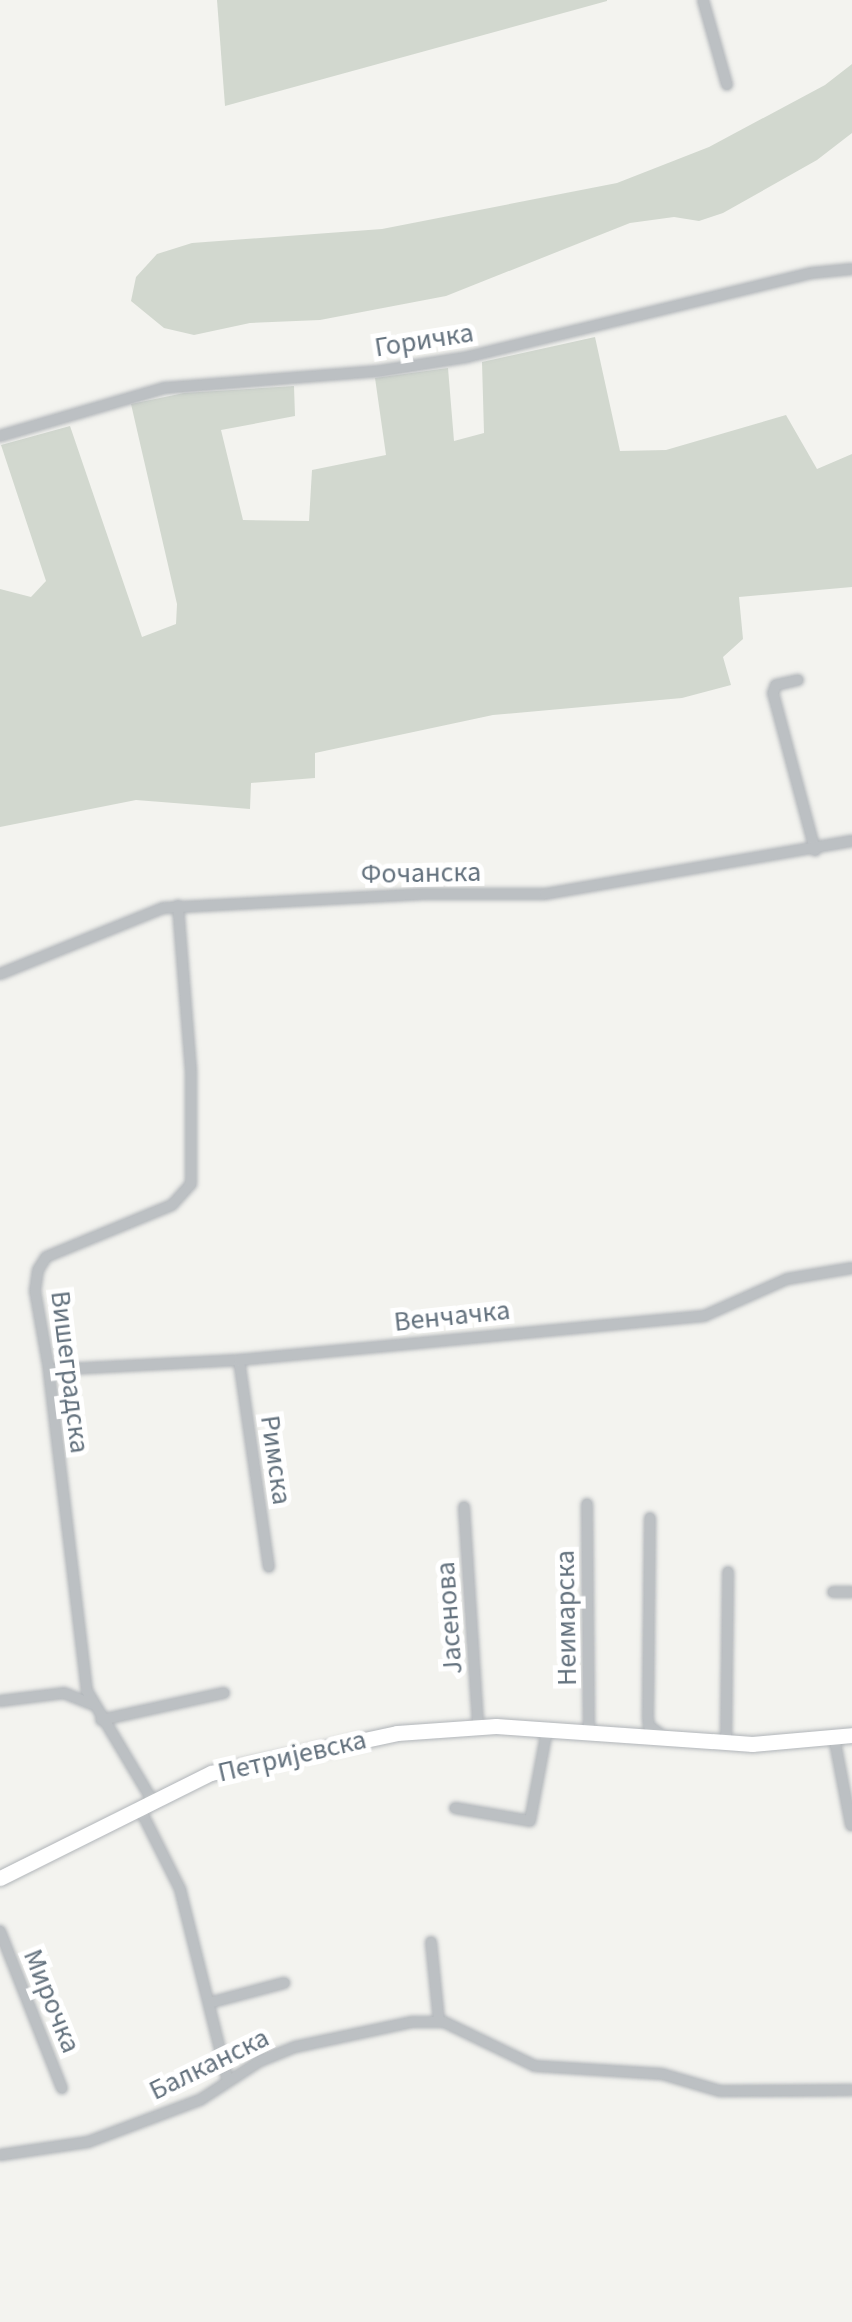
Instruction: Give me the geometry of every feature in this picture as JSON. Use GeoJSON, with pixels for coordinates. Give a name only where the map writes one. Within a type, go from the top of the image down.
{"type":"FeatureCollection","features":[{"type":"Feature","properties":{"kind":"main road","name":"Петријевска"},"geometry":{"type":"LineString","coordinates":[[0,1878],[146,1803],[242,1764],[396,1733],[478,1726],[792,1743],[852,1734]]}},
{"type":"Feature","properties":{"kind":"street"},"geometry":{"type":"LineString","coordinates":[[703,0],[727,86]]}},
{"type":"Feature","properties":{"kind":"street","name":"Горичка"},"geometry":{"type":"LineString","coordinates":[[0,436],[164,388],[379,371],[467,357],[812,273],[852,269]]}},
{"type":"Feature","properties":{"kind":"street"},"geometry":{"type":"LineString","coordinates":[[798,680],[776,685],[773,693],[815,850]]}},
{"type":"Feature","properties":{"kind":"street","name":"Фочанска"},"geometry":{"type":"LineString","coordinates":[[0,974],[148,912],[178,906],[407,894],[545,894],[852,841]]}},
{"type":"Feature","properties":{"kind":"street","name":"Вишеградска"},"geometry":{"type":"LineString","coordinates":[[178,906],[190,1052],[191,1184],[172,1205],[52,1253],[41,1264],[34,1305],[48,1370],[74,1600],[92,1705],[146,1803],[177,1879],[228,2081]]}},
{"type":"Feature","properties":{"kind":"street","name":"Венчачка"},"geometry":{"type":"LineString","coordinates":[[48,1370],[239,1360],[704,1316],[787,1280],[852,1268]]}},
{"type":"Feature","properties":{"kind":"street","name":"Римска"},"geometry":{"type":"LineString","coordinates":[[239,1360],[269,1567]]}},
{"type":"Feature","properties":{"kind":"street","name":"Неимарска"},"geometry":{"type":"LineString","coordinates":[[587,1504],[589,1732]]}},
{"type":"Feature","properties":{"kind":"street","name":"Јасенова"},"geometry":{"type":"LineString","coordinates":[[464,1507],[478,1726]]}},
{"type":"Feature","properties":{"kind":"street"},"geometry":{"type":"LineString","coordinates":[[650,1518],[648,1719],[649,1726],[666,1739]]}},
{"type":"Feature","properties":{"kind":"street"},"geometry":{"type":"LineString","coordinates":[[726,1742],[728,1572]]}},
{"type":"Feature","properties":{"kind":"street"},"geometry":{"type":"LineString","coordinates":[[833,1592],[852,1592]]}},
{"type":"Feature","properties":{"kind":"street"},"geometry":{"type":"LineString","coordinates":[[0,1701],[64,1693],[92,1705]]}},
{"type":"Feature","properties":{"kind":"street"},"geometry":{"type":"LineString","coordinates":[[101,1720],[224,1694]]}},
{"type":"Feature","properties":{"kind":"street"},"geometry":{"type":"LineString","coordinates":[[455,1808],[530,1821],[547,1730]]}},
{"type":"Feature","properties":{"kind":"street"},"geometry":{"type":"LineString","coordinates":[[834,1737],[851,1826]]}},
{"type":"Feature","properties":{"kind":"street","name":"Мирочка"},"geometry":{"type":"LineString","coordinates":[[0,1931],[62,2088]]}},
{"type":"Feature","properties":{"kind":"street"},"geometry":{"type":"LineString","coordinates":[[432,1942],[440,2022]]}},
{"type":"Feature","properties":{"kind":"street"},"geometry":{"type":"LineString","coordinates":[[209,2003],[284,1983]]}},
{"type":"Feature","properties":{"kind":"street","name":"Балканска"},"geometry":{"type":"LineString","coordinates":[[0,2154],[88,2142],[200,2100],[260,2061],[295,2047],[378,2027],[440,2022],[535,2066],[662,2074],[732,2092],[852,2090]]}},
{"type":"Feature","properties":{"kind":"shaded area"},"geometry":{"type":"Polygon","coordinates":[[[217,0],[607,0],[607,1],[225,106],[217,0]]]}},
{"type":"Feature","properties":{"kind":"shaded area"},"geometry":{"type":"Polygon","coordinates":[[[852,64],[852,133],[817,160],[723,213],[699,221],[674,217],[630,223],[446,296],[320,320],[250,323],[194,335],[164,328],[131,301],[136,277],[157,254],[192,243],[382,229],[617,183],[709,147],[825,85],[852,64]]]}},
{"type":"Feature","properties":{"kind":"shaded area"},"geometry":{"type":"Polygon","coordinates":[[[595,337],[620,451],[666,450],[786,415],[817,469],[852,454],[852,587],[739,597],[743,639],[723,657],[731,685],[682,698],[493,715],[315,753],[315,778],[251,783],[250,809],[136,800],[0,827],[0,589],[31,597],[46,581],[1,445],[70,426],[142,637],[176,624],[177,604],[131,404],[184,393],[294,386],[295,416],[221,430],[243,520],[309,521],[312,470],[386,455],[375,378],[448,368],[454,441],[484,433],[482,362],[595,337]]]}}]}
